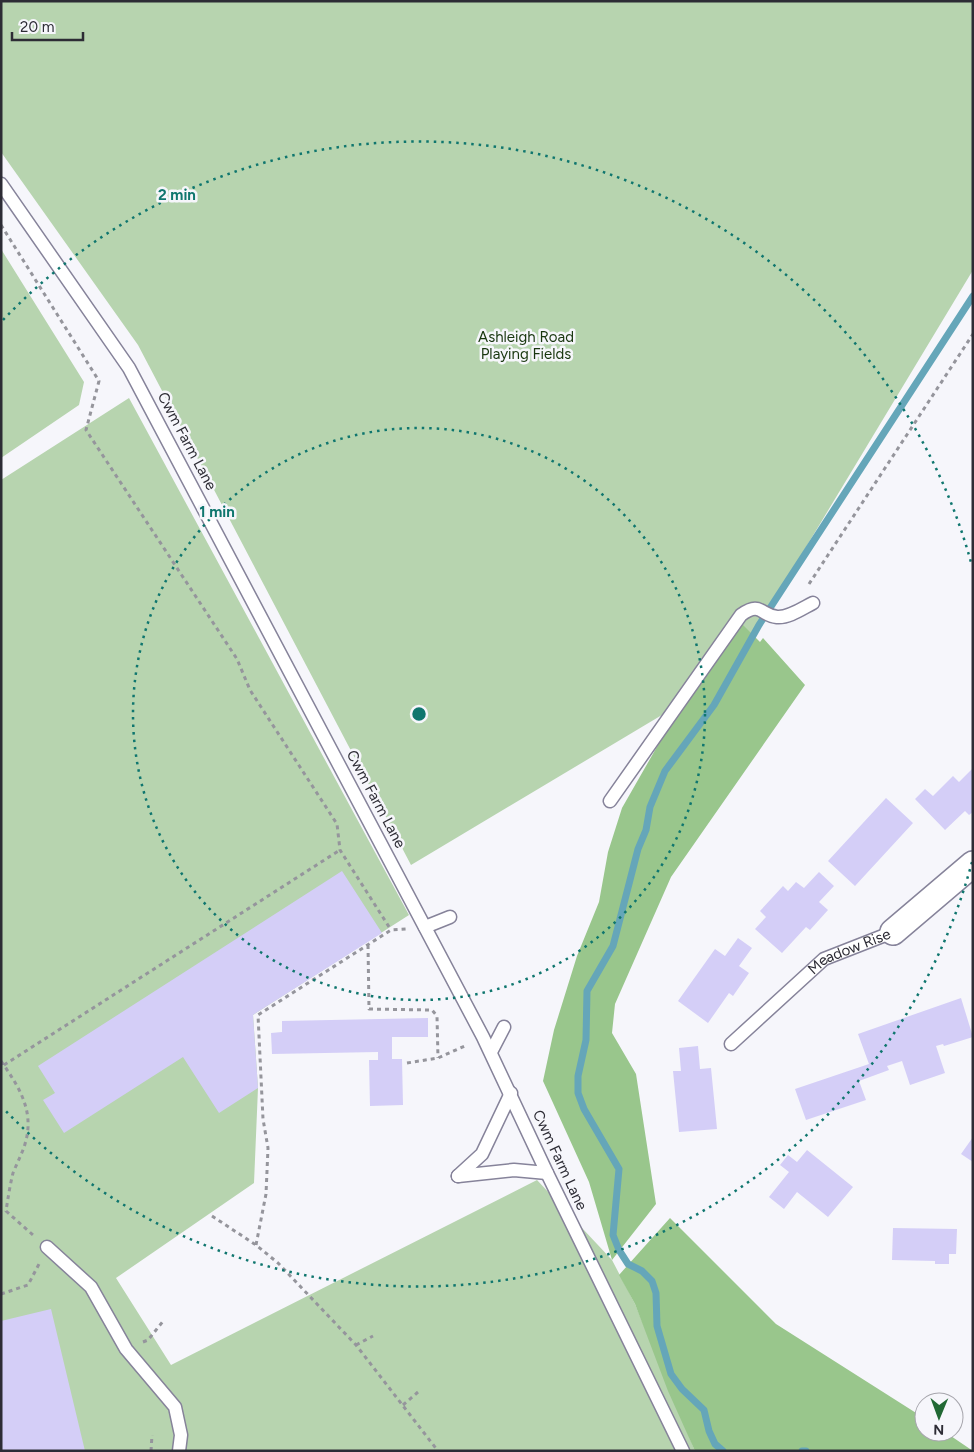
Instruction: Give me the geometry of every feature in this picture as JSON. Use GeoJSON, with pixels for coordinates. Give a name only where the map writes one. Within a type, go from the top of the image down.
{"type":"FeatureCollection","features":[{"type":"Feature","properties":{"kind":"street","name":"Meadow Rise"},"geometry":{"type":"LineString","coordinates":[[893,932],[973,864]]}},
{"type":"Feature","properties":{"kind":"lane","name":"Cwm Farm Lane"},"geometry":{"type":"LineString","coordinates":[[1,184],[130,368],[484,1037],[547,1173],[683,1451]]}},
{"type":"Feature","properties":{"kind":"lane"},"geometry":{"type":"LineString","coordinates":[[610,801],[741,615],[750,609],[760,608],[782,616],[813,603]]}},
{"type":"Feature","properties":{"kind":"lane"},"geometry":{"type":"LineString","coordinates":[[425,927],[450,917]]}},
{"type":"Feature","properties":{"kind":"lane","name":"Meadow Rise"},"geometry":{"type":"LineString","coordinates":[[731,1044],[824,959],[893,932]]}},
{"type":"Feature","properties":{"kind":"lane"},"geometry":{"type":"LineString","coordinates":[[491,1052],[504,1027]]}},
{"type":"Feature","properties":{"kind":"lane"},"geometry":{"type":"LineString","coordinates":[[510,1093],[482,1154],[458,1176],[514,1170],[547,1173]]}},
{"type":"Feature","properties":{"kind":"lane"},"geometry":{"type":"LineString","coordinates":[[47,1247],[91,1287],[126,1349],[175,1408],[181,1435],[179,1451]]}},
{"type":"Feature","properties":{"kind":"path"},"geometry":{"type":"LineString","coordinates":[[1,225],[99,381],[86,430],[238,659],[250,690],[337,824],[340,850],[391,930]]}},
{"type":"Feature","properties":{"kind":"path"},"geometry":{"type":"LineString","coordinates":[[782,616],[973,334]]}},
{"type":"Feature","properties":{"kind":"path"},"geometry":{"type":"LineString","coordinates":[[6,1211],[13,1173],[26,1141],[28,1124],[27,1108],[22,1094],[3,1063],[340,850]]}},
{"type":"Feature","properties":{"kind":"path"},"geometry":{"type":"LineString","coordinates":[[256,1245],[266,1194],[268,1148],[263,1119],[258,1015],[391,930],[425,927]]}},
{"type":"Feature","properties":{"kind":"path"},"geometry":{"type":"LineString","coordinates":[[368,945],[369,1009],[432,1010],[437,1016],[438,1058]]}},
{"type":"Feature","properties":{"kind":"path"},"geometry":{"type":"LineString","coordinates":[[407,1063],[438,1058],[484,1037]]}},
{"type":"Feature","properties":{"kind":"path"},"geometry":{"type":"LineString","coordinates":[[1,1207],[47,1247],[28,1285],[1,1294]]}},
{"type":"Feature","properties":{"kind":"path"},"geometry":{"type":"LineString","coordinates":[[212,1216],[256,1245],[278,1263],[356,1345],[438,1451]]}},
{"type":"Feature","properties":{"kind":"path"},"geometry":{"type":"LineString","coordinates":[[126,1349],[148,1340],[164,1320]]}},
{"type":"Feature","properties":{"kind":"path"},"geometry":{"type":"LineString","coordinates":[[356,1345],[372,1336]]}},
{"type":"Feature","properties":{"kind":"path"},"geometry":{"type":"LineString","coordinates":[[403,1405],[418,1392]]}},
{"type":"Feature","properties":{"kind":"path"},"geometry":{"type":"LineString","coordinates":[[151,1451],[152,1434]]}},
{"type":"Feature","properties":{"kind":"green space","name":"Ashleigh Road Playing Fields"},"geometry":{"type":"Polygon","coordinates":[[[1,1],[973,1],[973,270],[759,625],[682,703],[411,865],[138,345],[1,152],[1,1]]]}},
{"type":"Feature","properties":{"kind":"green space"},"geometry":{"type":"Polygon","coordinates":[[[1,249],[84,382],[79,405],[1,458],[1,249]]]}},
{"type":"Feature","properties":{"kind":"green space"},"geometry":{"type":"Polygon","coordinates":[[[129,398],[409,915],[253,1015],[258,1088],[254,1183],[116,1278],[171,1365],[537,1180],[612,1260],[635,1304],[695,1451],[1,1451],[1,480],[129,398]]]}},
{"type":"Feature","properties":{"kind":"green space"},"geometry":{"type":"Polygon","coordinates":[[[736,618],[760,642],[763,638],[805,685],[671,877],[615,1004],[612,1033],[636,1074],[656,1204],[612,1260],[589,1182],[543,1081],[554,1030],[577,956],[599,902],[608,852],[622,808],[682,703],[736,618]]]}},
{"type":"Feature","properties":{"kind":"green space"},"geometry":{"type":"Polygon","coordinates":[[[670,1218],[776,1324],[914,1412],[914,1442],[960,1442],[973,1451],[695,1451],[668,1391],[635,1304],[619,1275],[670,1218]]]}},
{"type":"Feature","properties":{"kind":"building"},"geometry":{"type":"Polygon","coordinates":[[[973,768],[973,812],[969,815],[965,811],[945,830],[915,799],[925,789],[933,796],[953,776],[959,782],[973,768]]]}},
{"type":"Feature","properties":{"kind":"building"},"geometry":{"type":"Polygon","coordinates":[[[886,798],[913,823],[855,886],[828,861],[886,798]]]}},
{"type":"Feature","properties":{"kind":"building"},"geometry":{"type":"Polygon","coordinates":[[[342,871],[382,933],[253,1015],[258,1088],[219,1113],[183,1057],[64,1133],[43,1100],[55,1093],[38,1066],[342,871]]]}},
{"type":"Feature","properties":{"kind":"building"},"geometry":{"type":"Polygon","coordinates":[[[819,872],[834,886],[819,902],[828,910],[810,930],[806,927],[782,953],[755,929],[766,917],[760,911],[783,886],[788,891],[796,882],[804,888],[819,872]]]}},
{"type":"Feature","properties":{"kind":"building"},"geometry":{"type":"Polygon","coordinates":[[[738,938],[752,948],[739,966],[749,973],[733,996],[729,993],[708,1023],[678,1001],[715,949],[725,956],[738,938]]]}},
{"type":"Feature","properties":{"kind":"building"},"geometry":{"type":"Polygon","coordinates":[[[961,998],[973,1037],[944,1046],[943,1044],[936,1046],[945,1073],[910,1085],[902,1061],[887,1066],[889,1070],[859,1081],[866,1100],[806,1120],[795,1089],[869,1064],[858,1034],[961,998]]]}},
{"type":"Feature","properties":{"kind":"building"},"geometry":{"type":"Polygon","coordinates":[[[428,1018],[428,1037],[392,1037],[392,1059],[402,1059],[403,1105],[370,1106],[369,1060],[378,1060],[378,1052],[272,1054],[271,1033],[282,1032],[282,1021],[428,1018]]]}},
{"type":"Feature","properties":{"kind":"building"},"geometry":{"type":"Polygon","coordinates":[[[698,1046],[700,1069],[711,1068],[717,1129],[679,1132],[673,1071],[681,1071],[679,1048],[698,1046]]]}},
{"type":"Feature","properties":{"kind":"building"},"geometry":{"type":"Polygon","coordinates":[[[973,1137],[973,1162],[961,1154],[973,1137]]]}},
{"type":"Feature","properties":{"kind":"building"},"geometry":{"type":"Polygon","coordinates":[[[807,1150],[853,1187],[828,1217],[797,1192],[784,1209],[769,1197],[789,1172],[780,1165],[788,1155],[797,1162],[807,1150]]]}},
{"type":"Feature","properties":{"kind":"building"},"geometry":{"type":"Polygon","coordinates":[[[893,1228],[957,1229],[956,1254],[949,1254],[949,1264],[935,1264],[935,1261],[892,1260],[893,1228]]]}},
{"type":"Feature","properties":{"kind":"building"},"geometry":{"type":"Polygon","coordinates":[[[51,1309],[85,1451],[1,1451],[1,1321],[51,1309]]]}},
{"type":"Feature","properties":{"kind":"waterway"},"geometry":{"type":"LineString","coordinates":[[723,1451],[715,1444],[709,1431],[704,1410],[682,1389],[671,1374],[657,1326],[656,1293],[652,1281],[642,1271],[628,1264],[619,1250],[613,1235],[619,1169],[584,1109],[578,1093],[578,1076],[586,1040],[587,991],[613,946],[638,849],[646,830],[650,807],[665,771],[714,705],[759,625],[973,296]]}}]}
